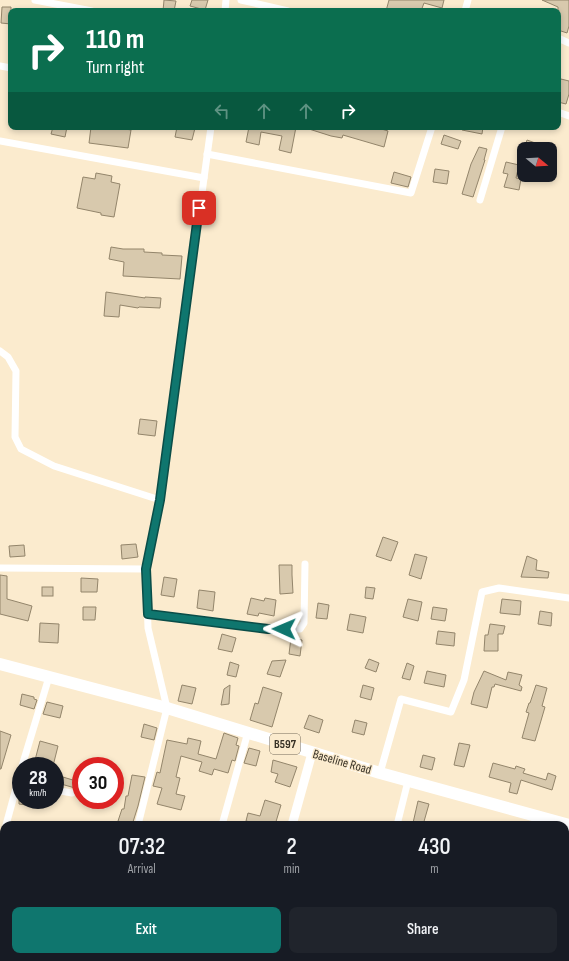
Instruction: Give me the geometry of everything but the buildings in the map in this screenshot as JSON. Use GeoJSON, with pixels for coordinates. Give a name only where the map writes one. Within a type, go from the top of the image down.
{"type":"FeatureCollection","features":[{"type":"Feature","properties":{"kind":"main road","name":"Baseline Road"},"geometry":{"type":"LineString","coordinates":[[0,664],[167,708],[380,773],[555,821]]}},
{"type":"Feature","properties":{"kind":"street"},"geometry":{"type":"LineString","coordinates":[[35,0],[76,8]]}},
{"type":"Feature","properties":{"kind":"street"},"geometry":{"type":"LineString","coordinates":[[241,0],[275,8]]}},
{"type":"Feature","properties":{"kind":"street"},"geometry":{"type":"LineString","coordinates":[[139,821],[167,708],[148,628],[146,569],[160,500],[211,130]]}},
{"type":"Feature","properties":{"kind":"street"},"geometry":{"type":"LineString","coordinates":[[207,154],[411,193],[431,130]]}},
{"type":"Feature","properties":{"kind":"street"},"geometry":{"type":"LineString","coordinates":[[480,200],[501,130]]}},
{"type":"Feature","properties":{"kind":"street"},"geometry":{"type":"LineString","coordinates":[[0,141],[204,178]]}},
{"type":"Feature","properties":{"kind":"street"},"geometry":{"type":"LineString","coordinates":[[0,351],[8,357],[16,371],[15,437],[21,449],[54,466],[160,500]]}},
{"type":"Feature","properties":{"kind":"street"},"geometry":{"type":"LineString","coordinates":[[148,614],[268,629],[300,629],[304,623],[305,564]]}},
{"type":"Feature","properties":{"kind":"street"},"geometry":{"type":"LineString","coordinates":[[0,568],[146,569]]}},
{"type":"Feature","properties":{"kind":"street"},"geometry":{"type":"LineString","coordinates":[[380,773],[401,699],[450,712],[464,680],[482,592],[499,588],[569,598]]}},
{"type":"Feature","properties":{"kind":"street"},"geometry":{"type":"LineString","coordinates":[[25,757],[49,677]]}},
{"type":"Feature","properties":{"kind":"street"},"geometry":{"type":"LineString","coordinates":[[223,821],[248,732]]}},
{"type":"Feature","properties":{"kind":"street"},"geometry":{"type":"LineString","coordinates":[[293,821],[312,753]]}},
{"type":"Feature","properties":{"kind":"street"},"geometry":{"type":"LineString","coordinates":[[397,821],[408,780]]}},
{"type":"Feature","properties":{"kind":"street"},"geometry":{"type":"LineString","coordinates":[[64,792],[72,793]]}},
{"type":"Feature","properties":{"kind":"street"},"geometry":{"type":"LineString","coordinates":[[7,821],[12,806]]}},
{"type":"Feature","properties":{"kind":"route"},"geometry":{"type":"LineString","coordinates":[[199,208],[160,500],[146,569],[148,614],[268,629],[284,629]]}}]}
